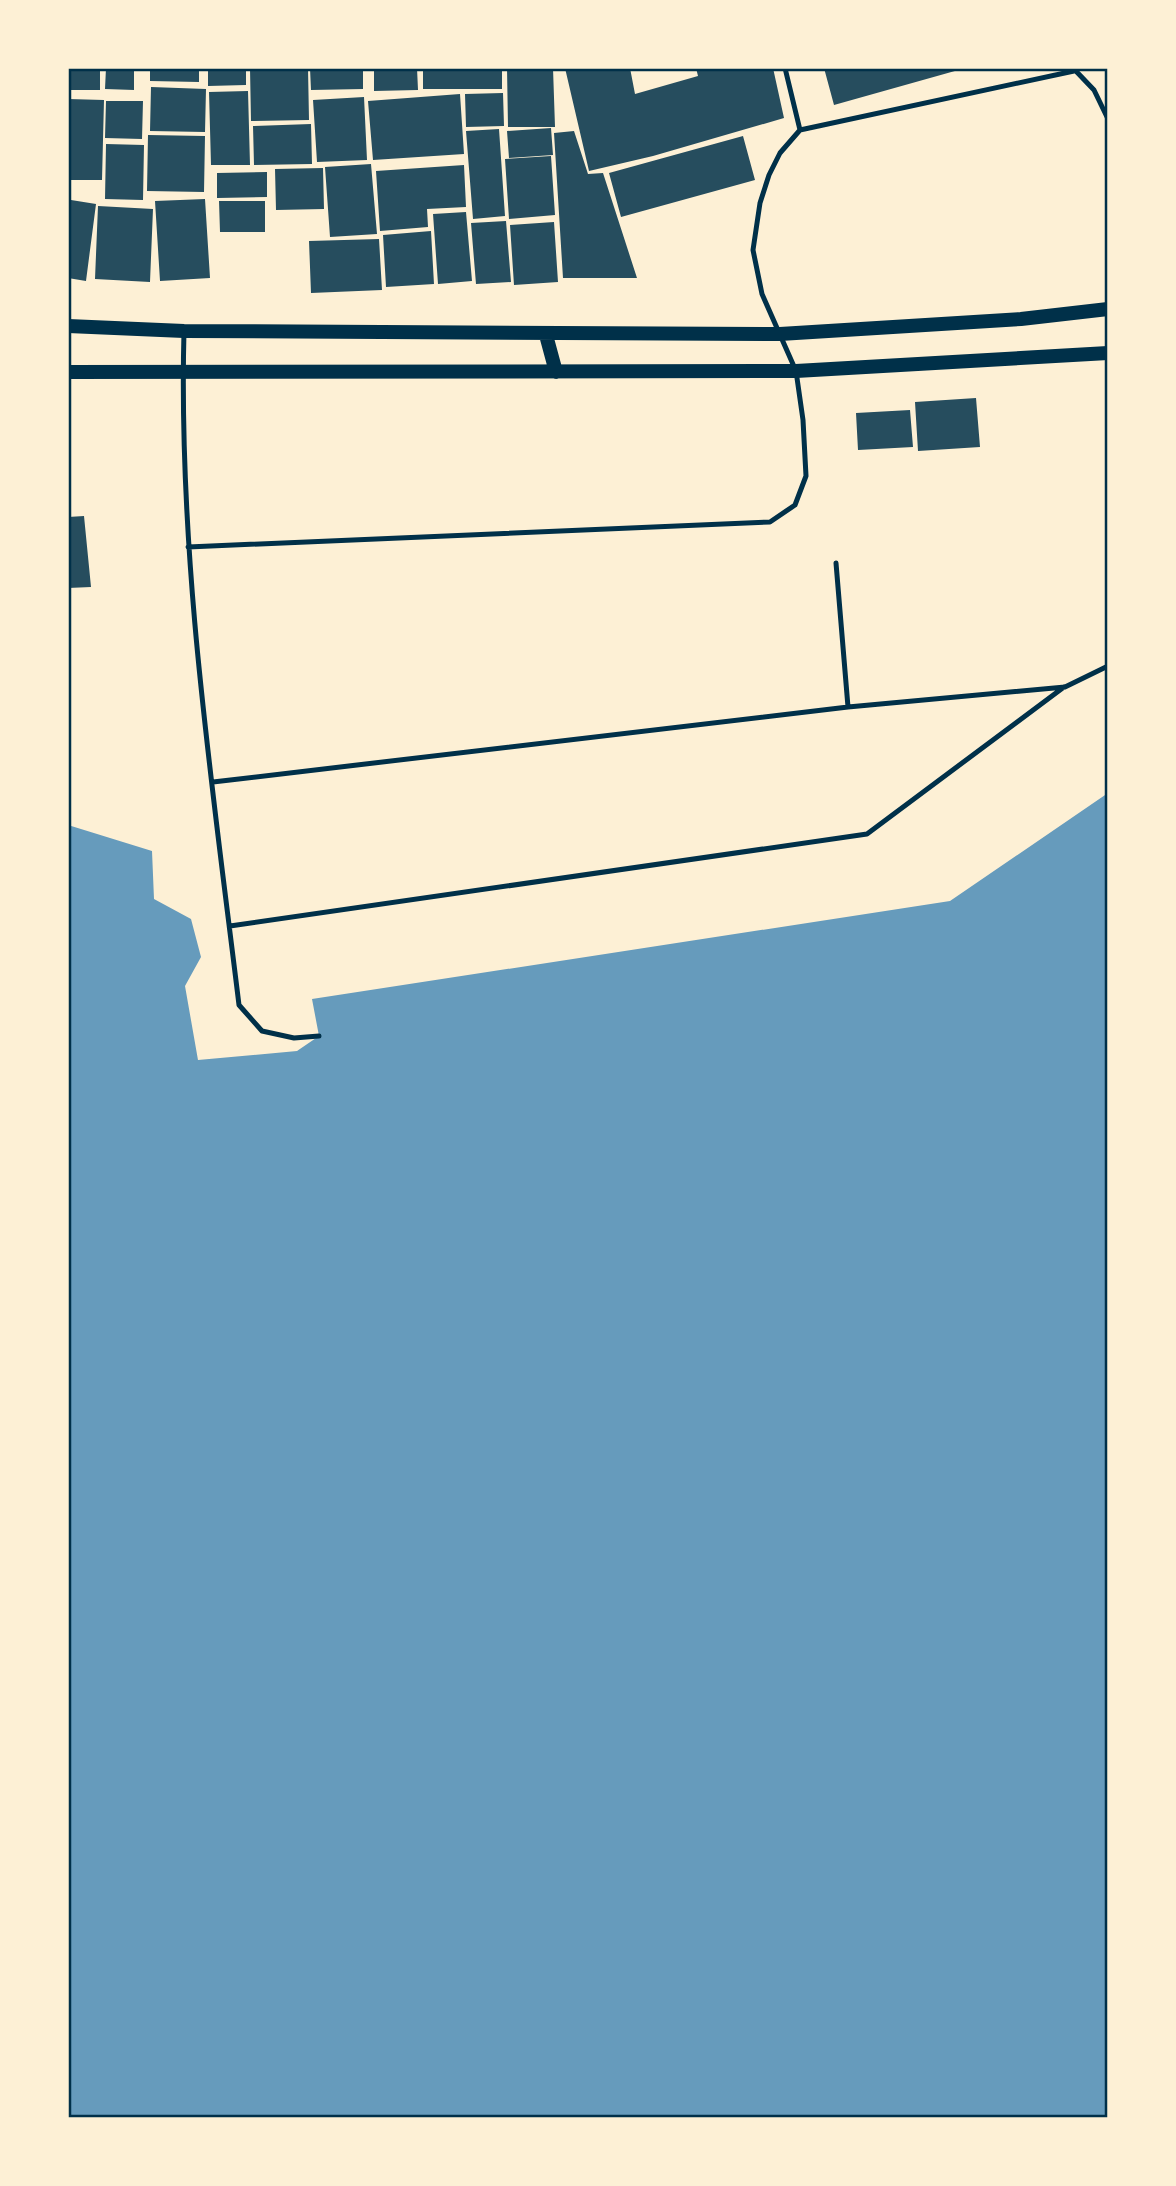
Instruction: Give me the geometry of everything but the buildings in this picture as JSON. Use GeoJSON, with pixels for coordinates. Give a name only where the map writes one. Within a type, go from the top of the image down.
{"type":"FeatureCollection","features":[{"type":"Feature","properties":{"kind":"main road"},"geometry":{"type":"LineString","coordinates":[[68,326],[184,331],[546,335],[780,334],[1021,319],[1108,309]]}},
{"type":"Feature","properties":{"kind":"main road"},"geometry":{"type":"LineString","coordinates":[[546,335],[556,372]]}},
{"type":"Feature","properties":{"kind":"main road"},"geometry":{"type":"LineString","coordinates":[[75,373],[796,371],[1108,353]]}},
{"type":"Feature","properties":{"kind":"lane"},"geometry":{"type":"LineString","coordinates":[[785,68],[800,130]]}},
{"type":"Feature","properties":{"kind":"lane"},"geometry":{"type":"LineString","coordinates":[[188,547],[770,522],[795,505],[806,476],[803,420],[796,371],[762,294],[753,250],[760,203],[780,153],[800,130],[1074,69],[1094,90],[1108,119]]}},
{"type":"Feature","properties":{"kind":"lane"},"geometry":{"type":"LineString","coordinates":[[184,331],[188,547],[239,1005],[262,1031],[294,1038],[319,1036]]}},
{"type":"Feature","properties":{"kind":"lane"},"geometry":{"type":"LineString","coordinates":[[836,563],[848,707]]}},
{"type":"Feature","properties":{"kind":"lane"},"geometry":{"type":"LineString","coordinates":[[230,926],[867,834],[1065,687],[1108,666]]}},
{"type":"Feature","properties":{"kind":"lane"},"geometry":{"type":"LineString","coordinates":[[213,782],[848,707],[1065,687]]}},
{"type":"Feature","properties":{"kind":"water"},"geometry":{"type":"Polygon","coordinates":[[[1108,793],[1108,2118],[68,2118],[68,825],[152,851],[154,899],[191,919],[201,957],[185,986],[198,1060],[297,1051],[319,1036],[312,999],[950,901],[1108,793]]]}}]}
